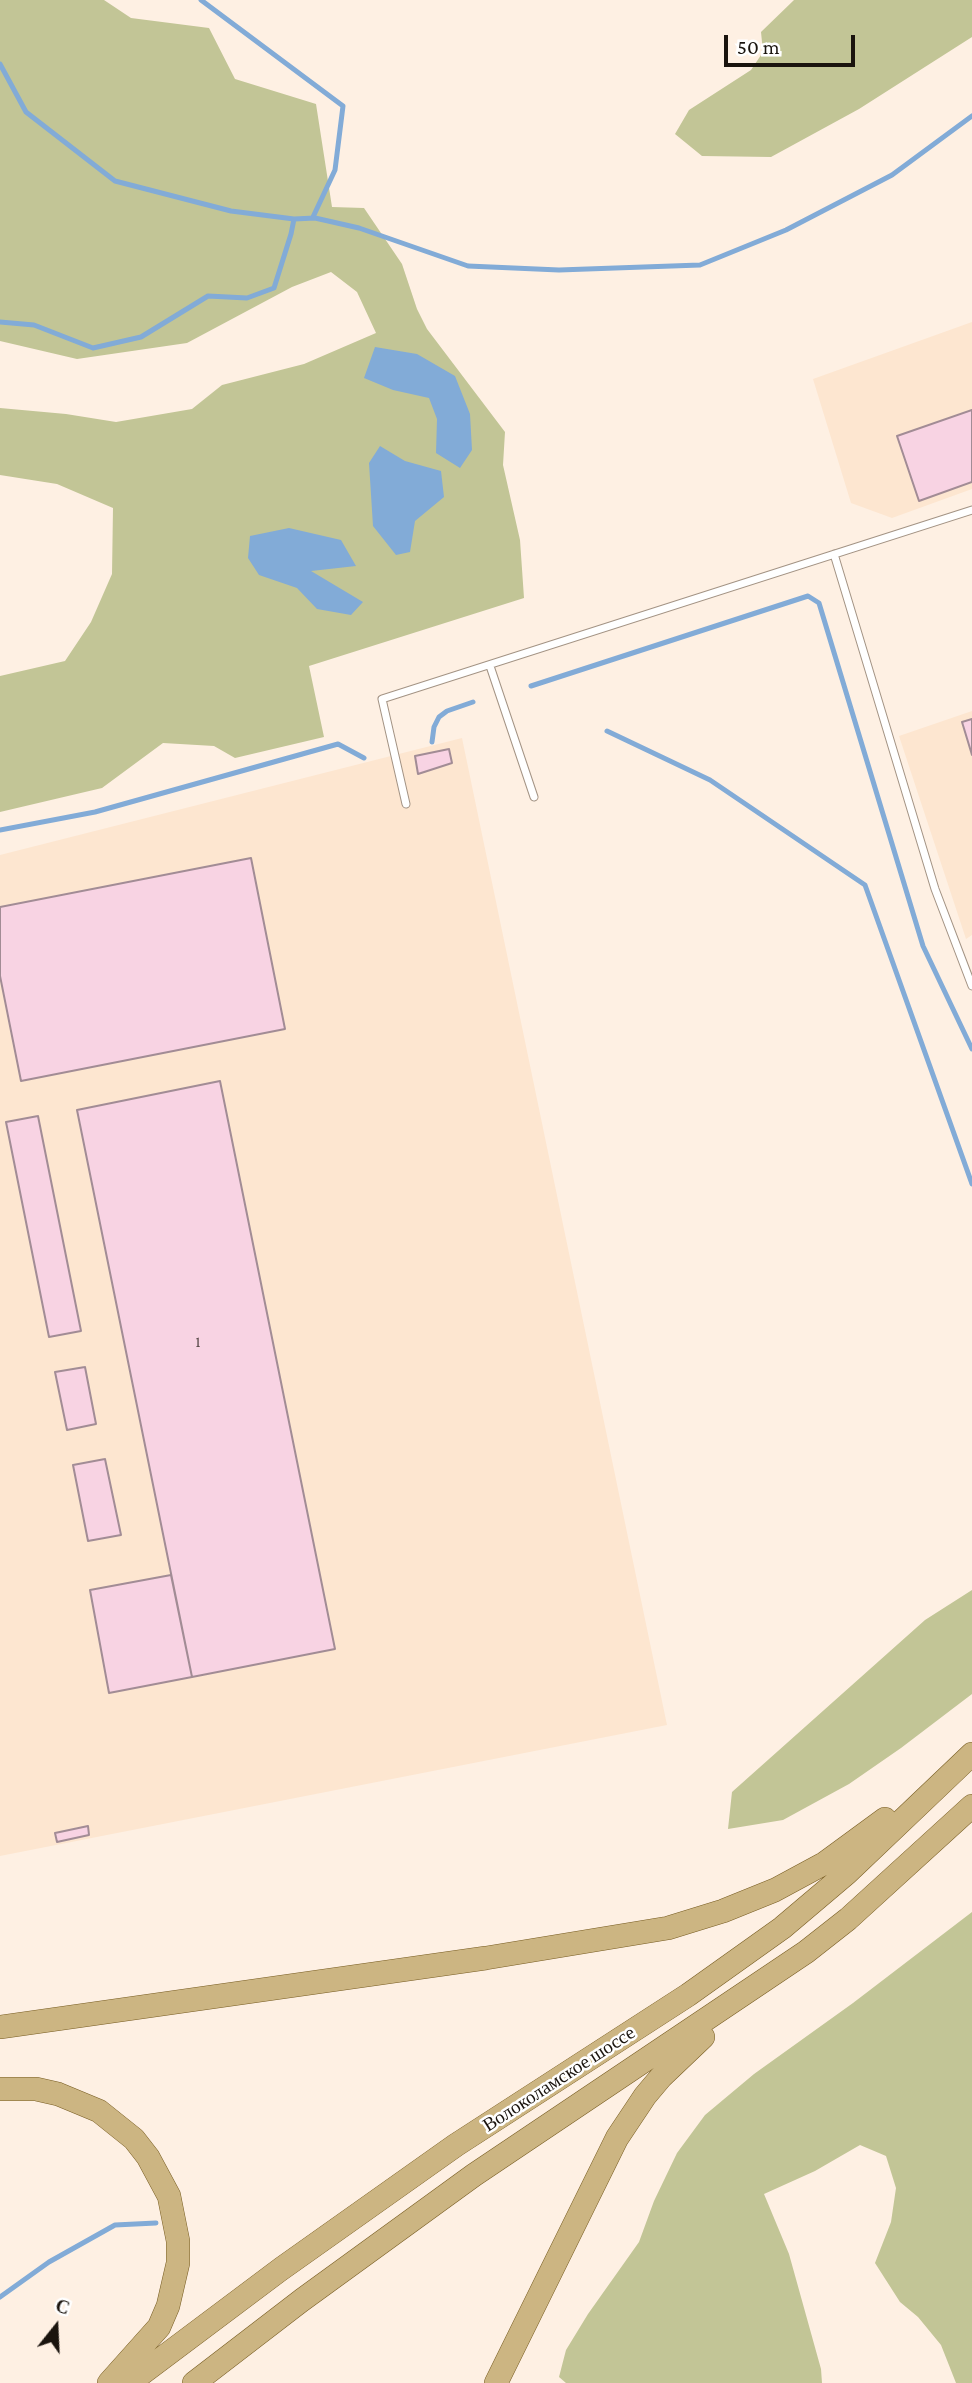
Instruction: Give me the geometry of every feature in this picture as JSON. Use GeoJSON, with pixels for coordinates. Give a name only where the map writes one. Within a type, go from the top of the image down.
{"type":"FeatureCollection","features":[{"type":"Feature","properties":{"kind":"main road"},"geometry":{"type":"LineString","coordinates":[[0,2027],[499,1956],[687,1923],[749,1902],[825,1863],[972,1752]]}},
{"type":"Feature","properties":{"kind":"main road","name":"Волоколамское шоссе"},"geometry":{"type":"LineString","coordinates":[[129,2383],[281,2269],[456,2145],[688,1996],[782,1928],[847,1873],[972,1752]]}},
{"type":"Feature","properties":{"kind":"main road"},"geometry":{"type":"LineString","coordinates":[[496,2383],[603,2166],[645,2096],[678,2058],[697,2042],[729,2016],[800,1968],[972,1806]]}},
{"type":"Feature","properties":{"kind":"main road","name":"Волоколамское шоссе"},"geometry":{"type":"LineString","coordinates":[[194,2383],[302,2300],[474,2175],[806,1952],[862,1907]]}},
{"type":"Feature","properties":{"kind":"main road"},"geometry":{"type":"LineString","coordinates":[[0,2089],[36,2089],[58,2094],[99,2111],[134,2139],[148,2157],[169,2196],[175,2218],[178,2252],[168,2306],[159,2327],[109,2383]]}},
{"type":"Feature","properties":{"kind":"lane"},"geometry":{"type":"LineString","coordinates":[[406,804],[382,699],[972,510]]}},
{"type":"Feature","properties":{"kind":"lane"},"geometry":{"type":"LineString","coordinates":[[834,554],[935,889],[972,986]]}},
{"type":"Feature","properties":{"kind":"lane"},"geometry":{"type":"LineString","coordinates":[[490,666],[534,797]]}},
{"type":"Feature","properties":{"kind":"shaded area"},"geometry":{"type":"Polygon","coordinates":[[[972,322],[972,489],[892,518],[851,503],[813,379],[972,322]]]}},
{"type":"Feature","properties":{"kind":"shaded area"},"geometry":{"type":"Polygon","coordinates":[[[972,711],[972,935],[966,939],[899,736],[972,711]]]}},
{"type":"Feature","properties":{"kind":"shaded area"},"geometry":{"type":"Polygon","coordinates":[[[462,738],[667,1725],[0,1856],[0,855],[462,738]]]}},
{"type":"Feature","properties":{"kind":"green space"},"geometry":{"type":"Polygon","coordinates":[[[0,0],[104,0],[131,18],[209,28],[235,79],[316,104],[332,207],[364,208],[402,264],[417,309],[427,329],[505,432],[503,465],[520,540],[524,598],[309,666],[324,737],[235,758],[214,746],[163,743],[102,788],[0,812],[0,676],[65,661],[91,622],[112,574],[113,508],[57,484],[0,475],[0,408],[116,422],[192,409],[222,385],[304,364],[376,333],[357,292],[331,272],[292,287],[187,343],[77,359],[0,341],[0,0]]]}},
{"type":"Feature","properties":{"kind":"green space"},"geometry":{"type":"Polygon","coordinates":[[[794,0],[972,0],[972,37],[859,109],[771,157],[702,156],[675,134],[689,110],[751,70],[763,52],[761,32],[794,0]]]}},
{"type":"Feature","properties":{"kind":"green space"},"geometry":{"type":"Polygon","coordinates":[[[972,1590],[972,1694],[849,1784],[783,1820],[728,1829],[732,1792],[925,1620],[972,1590]]]}},
{"type":"Feature","properties":{"kind":"green space"},"geometry":{"type":"Polygon","coordinates":[[[972,1912],[972,2383],[956,2383],[941,2345],[918,2317],[900,2302],[875,2263],[891,2222],[896,2188],[886,2156],[860,2145],[815,2171],[764,2194],[789,2254],[821,2369],[822,2383],[566,2383],[559,2377],[566,2350],[639,2242],[654,2201],[677,2153],[705,2115],[754,2074],[972,1912]]]}},
{"type":"Feature","properties":{"kind":"water"},"geometry":{"type":"Polygon","coordinates":[[[375,347],[417,354],[455,376],[470,414],[472,450],[460,468],[436,453],[437,419],[429,398],[393,390],[364,378],[375,347]]]}},
{"type":"Feature","properties":{"kind":"water"},"geometry":{"type":"Polygon","coordinates":[[[380,446],[405,461],[441,471],[444,497],[415,521],[410,552],[396,555],[373,526],[369,463],[380,446]]]}},
{"type":"Feature","properties":{"kind":"water"},"geometry":{"type":"Polygon","coordinates":[[[289,528],[341,540],[356,566],[311,571],[363,602],[351,615],[317,609],[297,588],[259,575],[248,558],[250,536],[289,528]]]}},
{"type":"Feature","properties":{"kind":"building"},"geometry":{"type":"Polygon","coordinates":[[[972,410],[972,482],[919,501],[897,436],[972,410]]]}},
{"type":"Feature","properties":{"kind":"building"},"geometry":{"type":"Polygon","coordinates":[[[972,719],[972,755],[962,722],[972,719]]]}},
{"type":"Feature","properties":{"kind":"building"},"geometry":{"type":"Polygon","coordinates":[[[449,749],[452,763],[418,774],[415,756],[449,749]]]}},
{"type":"Feature","properties":{"kind":"building"},"geometry":{"type":"Polygon","coordinates":[[[251,858],[285,1029],[21,1081],[0,976],[0,907],[251,858]]]}},
{"type":"Feature","properties":{"kind":"building"},"geometry":{"type":"Polygon","coordinates":[[[220,1081],[335,1649],[192,1677],[77,1110],[220,1081]]]}},
{"type":"Feature","properties":{"kind":"building"},"geometry":{"type":"Polygon","coordinates":[[[38,1116],[81,1331],[49,1337],[6,1122],[38,1116]]]}},
{"type":"Feature","properties":{"kind":"building"},"geometry":{"type":"Polygon","coordinates":[[[85,1367],[96,1424],[67,1430],[55,1372],[85,1367]]]}},
{"type":"Feature","properties":{"kind":"building"},"geometry":{"type":"Polygon","coordinates":[[[105,1459],[121,1535],[88,1541],[73,1465],[105,1459]]]}},
{"type":"Feature","properties":{"kind":"building"},"geometry":{"type":"Polygon","coordinates":[[[171,1575],[192,1677],[109,1693],[90,1590],[171,1575]]]}},
{"type":"Feature","properties":{"kind":"building"},"geometry":{"type":"Polygon","coordinates":[[[88,1826],[89,1835],[57,1842],[55,1833],[88,1826]]]}},
{"type":"Feature","properties":{"kind":"waterway"},"geometry":{"type":"LineString","coordinates":[[201,0],[343,106],[335,170],[313,217]]}},
{"type":"Feature","properties":{"kind":"waterway"},"geometry":{"type":"LineString","coordinates":[[0,64],[26,112],[115,181],[231,211],[294,219]]}},
{"type":"Feature","properties":{"kind":"waterway"},"geometry":{"type":"LineString","coordinates":[[0,322],[34,325],[93,348],[141,337],[208,296],[247,298],[274,288],[294,219],[315,218],[359,228],[468,266],[559,270],[700,265],[786,230],[892,175],[972,116]]}},
{"type":"Feature","properties":{"kind":"waterway"},"geometry":{"type":"LineString","coordinates":[[531,686],[808,596],[819,603],[923,946],[972,1049]]}},
{"type":"Feature","properties":{"kind":"waterway"},"geometry":{"type":"LineString","coordinates":[[432,742],[434,727],[439,717],[447,711],[473,702]]}},
{"type":"Feature","properties":{"kind":"waterway"},"geometry":{"type":"LineString","coordinates":[[607,731],[710,780],[865,885],[972,1184]]}},
{"type":"Feature","properties":{"kind":"waterway"},"geometry":{"type":"LineString","coordinates":[[0,830],[95,812],[338,744],[364,758]]}},
{"type":"Feature","properties":{"kind":"waterway"},"geometry":{"type":"LineString","coordinates":[[0,2297],[49,2262],[115,2225],[156,2223]]}}]}
